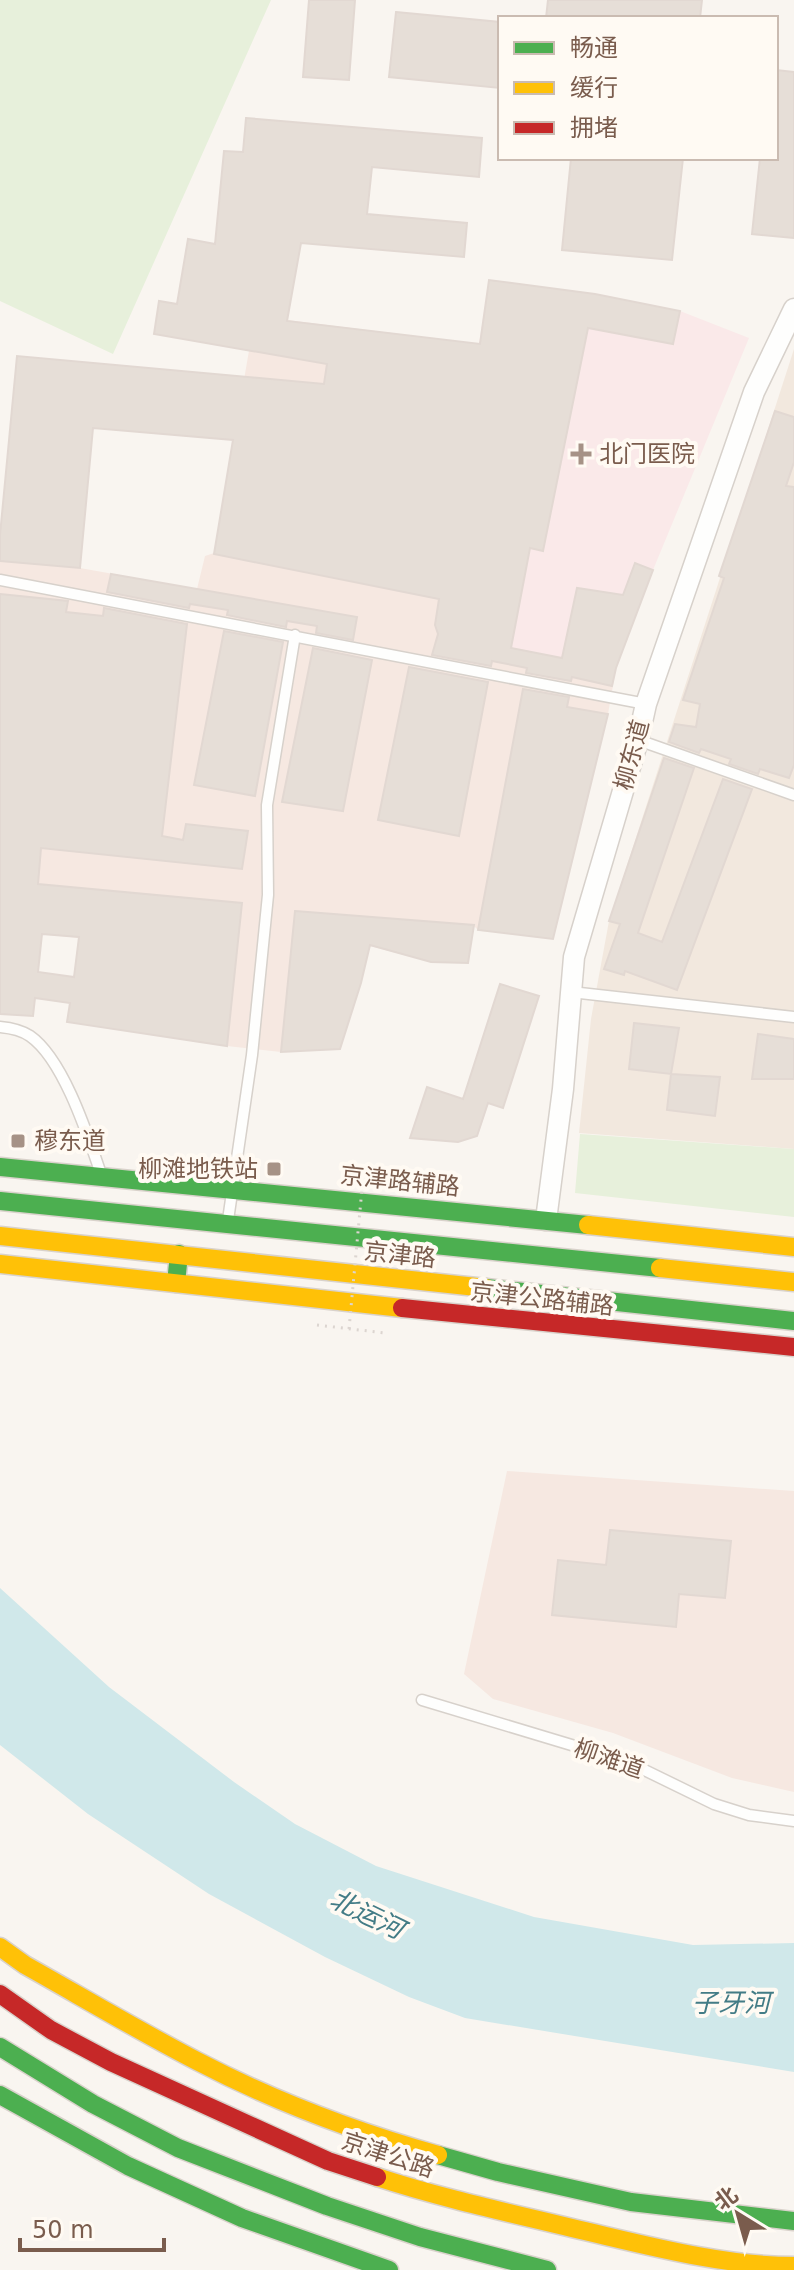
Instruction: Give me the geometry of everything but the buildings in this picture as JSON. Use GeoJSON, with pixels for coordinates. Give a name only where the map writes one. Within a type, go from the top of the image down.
{"type":"FeatureCollection","features":[{"type":"Feature","properties":{"kind":"main road","name":"京津路辅路"},"geometry":{"type":"LineString","coordinates":[[0,1167],[794,1247]]}},
{"type":"Feature","properties":{"kind":"main road"},"geometry":{"type":"LineString","coordinates":[[228,1215],[271,1192]]}},
{"type":"Feature","properties":{"kind":"main road","name":"京津路"},"geometry":{"type":"LineString","coordinates":[[0,1201],[197,1219],[228,1215],[794,1282]]}},
{"type":"Feature","properties":{"kind":"main road","name":"京津路"},"geometry":{"type":"LineString","coordinates":[[0,1236],[794,1321]]}},
{"type":"Feature","properties":{"kind":"main road"},"geometry":{"type":"LineString","coordinates":[[176,1283],[179,1254]]}},
{"type":"Feature","properties":{"kind":"main road","name":"京津公路辅路"},"geometry":{"type":"LineString","coordinates":[[0,1264],[794,1347]]}},
{"type":"Feature","properties":{"kind":"main road"},"geometry":{"type":"LineString","coordinates":[[0,1947],[25,1965],[199,2062],[298,2106],[405,2146],[498,2172],[631,2202],[794,2221]]}},
{"type":"Feature","properties":{"kind":"main road"},"geometry":{"type":"LineString","coordinates":[[25,1965],[111,2062]]}},
{"type":"Feature","properties":{"kind":"main road","name":"京津公路"},"geometry":{"type":"LineString","coordinates":[[0,1994],[51,2030],[111,2062],[328,2161],[422,2192],[641,2244],[765,2266],[794,2266]]}},
{"type":"Feature","properties":{"kind":"main road"},"geometry":{"type":"LineString","coordinates":[[0,2047],[93,2104],[178,2148],[327,2206],[420,2237],[547,2270]]}},
{"type":"Feature","properties":{"kind":"main road"},"geometry":{"type":"LineString","coordinates":[[0,2095],[128,2166],[242,2218],[389,2270]]}},
{"type":"Feature","properties":{"kind":"main road"},"geometry":{"type":"LineString","coordinates":[[178,2148],[285,2234]]}},
{"type":"Feature","properties":{"kind":"street","name":"柳东道"},"geometry":{"type":"LineString","coordinates":[[546,1220],[574,957],[646,704],[754,392],[794,309]]}},
{"type":"Feature","properties":{"kind":"lane"},"geometry":{"type":"LineString","coordinates":[[0,580],[646,704]]}},
{"type":"Feature","properties":{"kind":"lane"},"geometry":{"type":"LineString","coordinates":[[228,1215],[252,1055],[268,895],[267,805],[295,635]]}},
{"type":"Feature","properties":{"kind":"lane"},"geometry":{"type":"LineString","coordinates":[[638,740],[794,795]]}},
{"type":"Feature","properties":{"kind":"lane"},"geometry":{"type":"LineString","coordinates":[[571,992],[794,1017]]}},
{"type":"Feature","properties":{"kind":"lane"},"geometry":{"type":"LineString","coordinates":[[0,1027],[14,1028],[31,1036],[53,1060],[86,1131],[102,1176]]}},
{"type":"Feature","properties":{"kind":"lane","name":"柳滩道"},"geometry":{"type":"LineString","coordinates":[[422,1700],[628,1762],[714,1804],[749,1815],[794,1821]]}},
{"type":"Feature","properties":{"kind":"path"},"geometry":{"type":"LineString","coordinates":[[349,1329],[363,1178]]}},
{"type":"Feature","properties":{"kind":"path"},"geometry":{"type":"LineString","coordinates":[[310,1324],[386,1333]]}},
{"type":"Feature","properties":{"kind":"shaded area","name":"北门医院"},"geometry":{"type":"Polygon","coordinates":[[[489,280],[595,294],[680,311],[749,338],[616,668],[438,634],[435,625],[489,280]]]}},
{"type":"Feature","properties":{"kind":"shaded area"},"geometry":{"type":"Polygon","coordinates":[[[255,316],[480,344],[616,668],[608,714],[553,939],[478,930],[474,926],[468,963],[431,962],[370,946],[340,1049],[281,1052],[227,1046],[80,938],[0,930],[0,561],[80,568],[197,589],[205,556],[214,553],[255,316]]]}},
{"type":"Feature","properties":{"kind":"shaded area"},"geometry":{"type":"Polygon","coordinates":[[[794,349],[794,1149],[579,1133],[591,1019],[609,921],[794,349]]]}},
{"type":"Feature","properties":{"kind":"shaded area"},"geometry":{"type":"Polygon","coordinates":[[[507,1471],[794,1491],[794,1792],[732,1778],[613,1733],[493,1699],[464,1674],[507,1471]]]}},
{"type":"Feature","properties":{"kind":"green space"},"geometry":{"type":"Polygon","coordinates":[[[0,0],[271,0],[113,354],[0,301],[0,0]]]}},
{"type":"Feature","properties":{"kind":"green space"},"geometry":{"type":"Polygon","coordinates":[[[580,1134],[794,1149],[794,1217],[575,1193],[580,1134]]]}},
{"type":"Feature","properties":{"kind":"water"},"geometry":{"type":"Polygon","coordinates":[[[0,1588],[109,1687],[234,1782],[295,1824],[376,1866],[534,1917],[693,1945],[794,1943],[794,2072],[465,2018],[409,1997],[325,1957],[209,1894],[88,1814],[0,1745],[0,1588]]]}},
{"type":"Feature","properties":{"kind":"traffic: fast"},"geometry":{"type":"LineString","coordinates":[[0,1167],[588,1225]]}},
{"type":"Feature","properties":{"kind":"traffic: fast"},"geometry":{"type":"LineString","coordinates":[[0,1201],[660,1268]]}},
{"type":"Feature","properties":{"kind":"traffic: fast"},"geometry":{"type":"LineString","coordinates":[[176,1283],[179,1254]]}},
{"type":"Feature","properties":{"kind":"traffic: fast"},"geometry":{"type":"LineString","coordinates":[[486,1288],[794,1321]]}},
{"type":"Feature","properties":{"kind":"traffic: fast"},"geometry":{"type":"LineString","coordinates":[[0,2047],[93,2104],[178,2148],[327,2206],[420,2237],[547,2270]]}},
{"type":"Feature","properties":{"kind":"traffic: fast"},"geometry":{"type":"LineString","coordinates":[[0,2095],[128,2166],[242,2218],[389,2270]]}},
{"type":"Feature","properties":{"kind":"traffic: fast"},"geometry":{"type":"LineString","coordinates":[[438,2155],[631,2202],[794,2221]]}},
{"type":"Feature","properties":{"kind":"traffic: slow"},"geometry":{"type":"LineString","coordinates":[[588,1225],[794,1247]]}},
{"type":"Feature","properties":{"kind":"traffic: slow"},"geometry":{"type":"LineString","coordinates":[[0,1236],[486,1288]]}},
{"type":"Feature","properties":{"kind":"traffic: slow"},"geometry":{"type":"LineString","coordinates":[[0,1264],[402,1308]]}},
{"type":"Feature","properties":{"kind":"traffic: slow"},"geometry":{"type":"LineString","coordinates":[[660,1268],[794,1282]]}},
{"type":"Feature","properties":{"kind":"traffic: slow"},"geometry":{"type":"LineString","coordinates":[[0,1947],[25,1965],[175,2050],[255,2089],[315,2114],[438,2155]]}},
{"type":"Feature","properties":{"kind":"traffic: slow"},"geometry":{"type":"LineString","coordinates":[[377,2177],[425,2192],[654,2247],[738,2262],[794,2266]]}},
{"type":"Feature","properties":{"kind":"traffic: jam"},"geometry":{"type":"LineString","coordinates":[[402,1308],[794,1347]]}},
{"type":"Feature","properties":{"kind":"traffic: jam"},"geometry":{"type":"LineString","coordinates":[[0,1994],[51,2030],[111,2062],[328,2161],[377,2177]]}},
{"type":"Feature","properties":{"kind":"place","name":"北门医院"},"geometry":{"type":"Point","coordinates":[581,454]}},
{"type":"Feature","properties":{"kind":"place","name":"穆东道"},"geometry":{"type":"Point","coordinates":[18,1141]}},
{"type":"Feature","properties":{"kind":"place","name":"柳滩地铁站"},"geometry":{"type":"Point","coordinates":[274,1169]}},
{"type":"Feature","properties":{"kind":"water label","name":"北运河"},"geometry":{"type":"Point","coordinates":[367,1914]}},
{"type":"Feature","properties":{"kind":"water label","name":"子牙河"},"geometry":{"type":"Point","coordinates":[731,2003]}}]}
